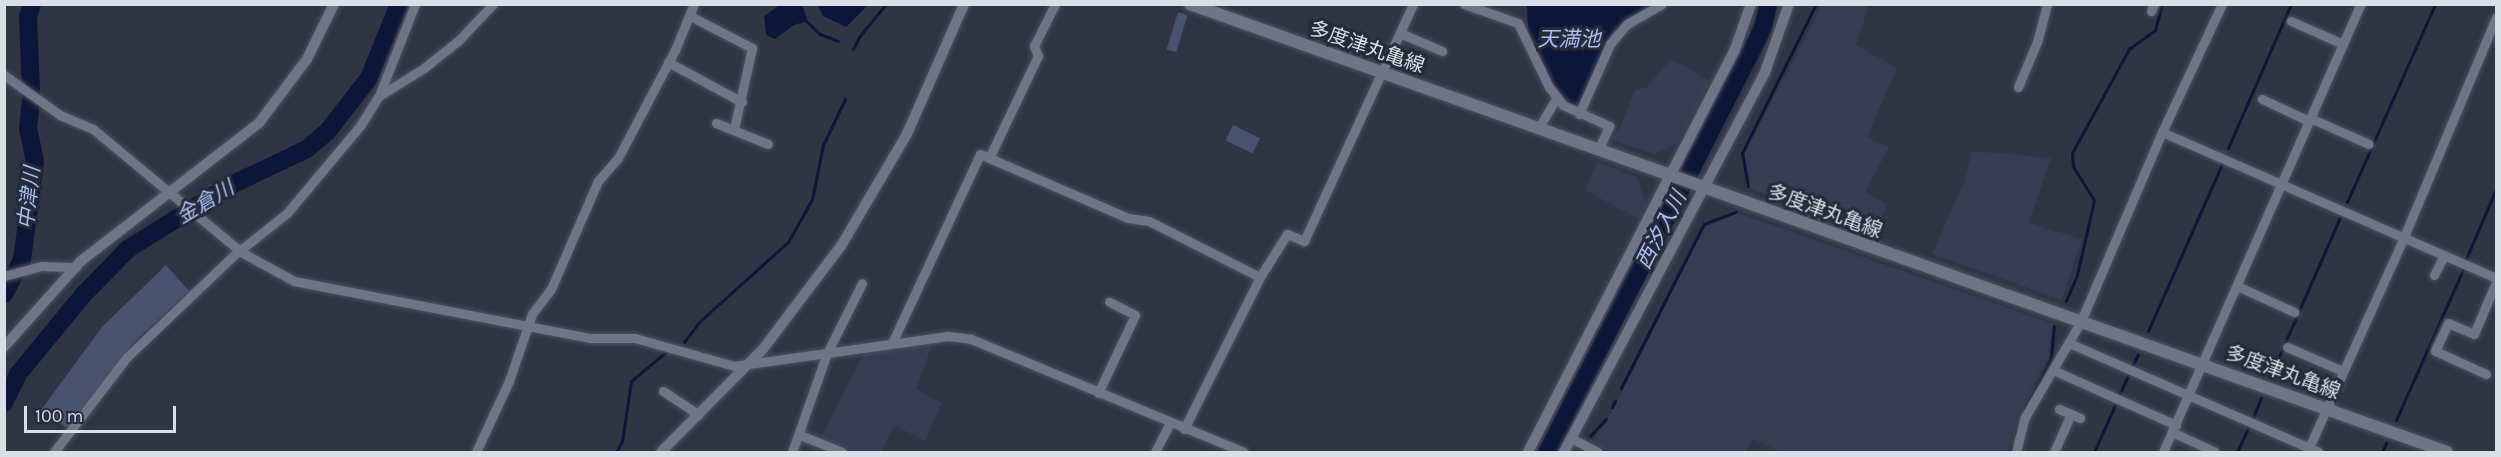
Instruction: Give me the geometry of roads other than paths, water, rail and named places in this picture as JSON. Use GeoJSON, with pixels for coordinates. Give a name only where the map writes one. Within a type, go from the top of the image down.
{"type":"FeatureCollection","features":[{"type":"Feature","properties":{"kind":"main road","name":"多度津丸亀線"},"geometry":{"type":"LineString","coordinates":[[1190,4],[1382,74],[1599,148],[1700,186],[2204,363],[2447,453]]}},
{"type":"Feature","properties":{"kind":"street"},"geometry":{"type":"LineString","coordinates":[[4,346],[76,267],[174,197],[259,123],[276,104],[307,59],[334,4]]}},
{"type":"Feature","properties":{"kind":"street"},"geometry":{"type":"LineString","coordinates":[[54,453],[126,357],[174,310],[287,213],[360,126],[379,96],[415,4]]}},
{"type":"Feature","properties":{"kind":"street"},"geometry":{"type":"LineString","coordinates":[[379,96],[403,84],[433,61],[493,4]]}},
{"type":"Feature","properties":{"kind":"street"},"geometry":{"type":"LineString","coordinates":[[476,453],[509,381],[528,326],[551,289],[598,181],[618,158],[668,62],[694,4]]}},
{"type":"Feature","properties":{"kind":"street"},"geometry":{"type":"LineString","coordinates":[[661,453],[749,365],[821,275],[869,202],[907,134],[964,4]]}},
{"type":"Feature","properties":{"kind":"street"},"geometry":{"type":"LineString","coordinates":[[990,156],[1038,56],[1034,46],[1055,4]]}},
{"type":"Feature","properties":{"kind":"street"},"geometry":{"type":"LineString","coordinates":[[1184,429],[1260,277],[1287,234],[1304,241],[1413,4]]}},
{"type":"Feature","properties":{"kind":"street"},"geometry":{"type":"LineString","coordinates":[[1464,4],[1518,23],[1557,97],[1579,114],[1609,126],[1599,148]]}},
{"type":"Feature","properties":{"kind":"street"},"geometry":{"type":"LineString","coordinates":[[1579,114],[1610,44],[1628,24],[1662,4]]}},
{"type":"Feature","properties":{"kind":"street"},"geometry":{"type":"LineString","coordinates":[[1528,453],[1675,176],[1735,49],[1751,4]]}},
{"type":"Feature","properties":{"kind":"street"},"geometry":{"type":"LineString","coordinates":[[1564,453],[1700,186],[1765,72],[1789,4]]}},
{"type":"Feature","properties":{"kind":"street"},"geometry":{"type":"LineString","coordinates":[[2018,87],[2037,42],[2047,4]]}},
{"type":"Feature","properties":{"kind":"street"},"geometry":{"type":"LineString","coordinates":[[2016,453],[2025,417],[2081,321],[2162,132],[2222,4]]}},
{"type":"Feature","properties":{"kind":"street"},"geometry":{"type":"LineString","coordinates":[[2163,453],[2361,4]]}},
{"type":"Feature","properties":{"kind":"street"},"geometry":{"type":"LineString","coordinates":[[690,16],[752,48],[742,102],[734,129]]}},
{"type":"Feature","properties":{"kind":"street"},"geometry":{"type":"LineString","coordinates":[[2308,450],[2403,239],[2496,18]]}},
{"type":"Feature","properties":{"kind":"street"},"geometry":{"type":"LineString","coordinates":[[2291,21],[2343,44]]}},
{"type":"Feature","properties":{"kind":"street"},"geometry":{"type":"LineString","coordinates":[[1400,33],[1442,51]]}},
{"type":"Feature","properties":{"kind":"street"},"geometry":{"type":"LineString","coordinates":[[668,62],[742,102]]}},
{"type":"Feature","properties":{"kind":"street"},"geometry":{"type":"LineString","coordinates":[[4,75],[60,115],[93,129],[241,252],[294,281],[591,338],[634,338],[734,366],[948,336],[971,339],[1244,453]]}},
{"type":"Feature","properties":{"kind":"street"},"geometry":{"type":"LineString","coordinates":[[1539,128],[1557,97]]}},
{"type":"Feature","properties":{"kind":"street"},"geometry":{"type":"LineString","coordinates":[[2262,99],[2276,111],[2309,119],[2369,144]]}},
{"type":"Feature","properties":{"kind":"street"},"geometry":{"type":"LineString","coordinates":[[716,123],[768,144]]}},
{"type":"Feature","properties":{"kind":"street"},"geometry":{"type":"LineString","coordinates":[[2162,132],[2283,183],[2496,280],[2474,334],[2448,323],[2435,351],[2486,374]]}},
{"type":"Feature","properties":{"kind":"street"},"geometry":{"type":"LineString","coordinates":[[892,344],[976,158],[980,154],[990,156],[1128,218],[1149,221],[1260,277]]}},
{"type":"Feature","properties":{"kind":"street"},"geometry":{"type":"LineString","coordinates":[[2434,275],[2444,255]]}},
{"type":"Feature","properties":{"kind":"street"},"geometry":{"type":"LineString","coordinates":[[4,276],[42,266],[76,267]]}},
{"type":"Feature","properties":{"kind":"street"},"geometry":{"type":"LineString","coordinates":[[792,453],[827,353],[862,283]]}},
{"type":"Feature","properties":{"kind":"street"},"geometry":{"type":"LineString","coordinates":[[2237,286],[2294,312]]}},
{"type":"Feature","properties":{"kind":"street"},"geometry":{"type":"LineString","coordinates":[[1098,393],[1135,315],[1109,302]]}},
{"type":"Feature","properties":{"kind":"street"},"geometry":{"type":"LineString","coordinates":[[2069,343],[2318,453]]}},
{"type":"Feature","properties":{"kind":"street"},"geometry":{"type":"LineString","coordinates":[[2287,347],[2343,371]]}},
{"type":"Feature","properties":{"kind":"street"},"geometry":{"type":"LineString","coordinates":[[2054,370],[2174,429],[2215,453]]}},
{"type":"Feature","properties":{"kind":"street"},"geometry":{"type":"LineString","coordinates":[[663,391],[699,415]]}},
{"type":"Feature","properties":{"kind":"street"},"geometry":{"type":"LineString","coordinates":[[2054,453],[2076,416],[2059,409]]}},
{"type":"Feature","properties":{"kind":"street"},"geometry":{"type":"LineString","coordinates":[[1155,453],[1170,424]]}},
{"type":"Feature","properties":{"kind":"street"},"geometry":{"type":"LineString","coordinates":[[800,435],[842,453]]}},
{"type":"Feature","properties":{"kind":"street"},"geometry":{"type":"LineString","coordinates":[[1571,438],[1597,453]]}},
{"type":"Feature","properties":{"kind":"water"},"geometry":{"type":"Polygon","coordinates":[[[781,4],[802,5],[808,21],[794,25],[775,39],[766,35],[764,16],[781,4]]]}},
{"type":"Feature","properties":{"kind":"water"},"geometry":{"type":"Polygon","coordinates":[[[818,4],[868,5],[846,27],[823,16],[818,4]]]}},
{"type":"Feature","properties":{"kind":"water","name":"天満池"},"geometry":{"type":"Polygon","coordinates":[[[1527,5],[1656,5],[1629,19],[1611,34],[1578,108],[1571,107],[1554,90],[1528,31],[1527,5]]]}},
{"type":"Feature","properties":{"kind":"waterway","name":"中津川"},"geometry":{"type":"LineString","coordinates":[[31,90],[28,17],[32,4]]}},
{"type":"Feature","properties":{"kind":"waterway","name":"金倉川"},"geometry":{"type":"LineString","coordinates":[[4,403],[18,374],[84,294],[128,249],[229,186],[307,149],[328,131],[369,78],[399,4]]}},
{"type":"Feature","properties":{"kind":"waterway"},"geometry":{"type":"LineString","coordinates":[[853,49],[859,37],[886,4]]}},
{"type":"Feature","properties":{"kind":"waterway","name":"西汐入川"},"geometry":{"type":"LineString","coordinates":[[1547,452],[1763,28],[1768,4]]}},
{"type":"Feature","properties":{"kind":"waterway"},"geometry":{"type":"LineString","coordinates":[[1748,186],[1742,153],[1816,4]]}},
{"type":"Feature","properties":{"kind":"waterway"},"geometry":{"type":"LineString","coordinates":[[2066,301],[2077,275],[2094,200],[2073,167],[2072,153],[2129,49],[2155,30],[2162,4]]}},
{"type":"Feature","properties":{"kind":"waterway"},"geometry":{"type":"LineString","coordinates":[[2228,148],[2291,4]]}},
{"type":"Feature","properties":{"kind":"waterway"},"geometry":{"type":"LineString","coordinates":[[2347,202],[2435,4]]}},
{"type":"Feature","properties":{"kind":"waterway"},"geometry":{"type":"LineString","coordinates":[[805,20],[820,34],[838,41]]}},
{"type":"Feature","properties":{"kind":"waterway","name":"中津川"},"geometry":{"type":"LineString","coordinates":[[4,294],[22,260],[35,161],[28,129],[31,99]]}},
{"type":"Feature","properties":{"kind":"waterway"},"geometry":{"type":"LineString","coordinates":[[684,342],[699,322],[788,242],[812,199],[823,145],[845,99]]}},
{"type":"Feature","properties":{"kind":"waterway"},"geometry":{"type":"LineString","coordinates":[[2148,331],[2222,164]]}},
{"type":"Feature","properties":{"kind":"waterway"},"geometry":{"type":"LineString","coordinates":[[2465,261],[2496,189]]}},
{"type":"Feature","properties":{"kind":"waterway"},"geometry":{"type":"LineString","coordinates":[[1621,388],[1704,224],[1736,212]]}},
{"type":"Feature","properties":{"kind":"waterway"},"geometry":{"type":"LineString","coordinates":[[2271,375],[2340,217]]}},
{"type":"Feature","properties":{"kind":"waterway"},"geometry":{"type":"LineString","coordinates":[[2396,420],[2464,267]]}},
{"type":"Feature","properties":{"kind":"waterway"},"geometry":{"type":"LineString","coordinates":[[2025,408],[2051,358],[2054,326]]}},
{"type":"Feature","properties":{"kind":"waterway"},"geometry":{"type":"LineString","coordinates":[[616,452],[622,441],[631,381],[667,351]]}},
{"type":"Feature","properties":{"kind":"waterway"},"geometry":{"type":"LineString","coordinates":[[2132,367],[2138,354]]}},
{"type":"Feature","properties":{"kind":"waterway"},"geometry":{"type":"LineString","coordinates":[[2119,395],[2129,374]]}},
{"type":"Feature","properties":{"kind":"waterway"},"geometry":{"type":"LineString","coordinates":[[2252,420],[2261,398]]}},
{"type":"Feature","properties":{"kind":"waterway"},"geometry":{"type":"LineString","coordinates":[[1612,407],[1615,401]]}},
{"type":"Feature","properties":{"kind":"waterway"},"geometry":{"type":"LineString","coordinates":[[2094,452],[2115,405]]}},
{"type":"Feature","properties":{"kind":"waterway"},"geometry":{"type":"LineString","coordinates":[[1590,436],[1606,419]]}},
{"type":"Feature","properties":{"kind":"waterway"},"geometry":{"type":"LineString","coordinates":[[2016,434],[2020,420]]}},
{"type":"Feature","properties":{"kind":"waterway"},"geometry":{"type":"LineString","coordinates":[[2237,452],[2249,426]]}},
{"type":"Feature","properties":{"kind":"waterway"},"geometry":{"type":"LineString","coordinates":[[2010,452],[2014,443]]}},
{"type":"Feature","properties":{"kind":"waterway"},"geometry":{"type":"LineString","coordinates":[[2382,452],[2386,443]]}}]}
